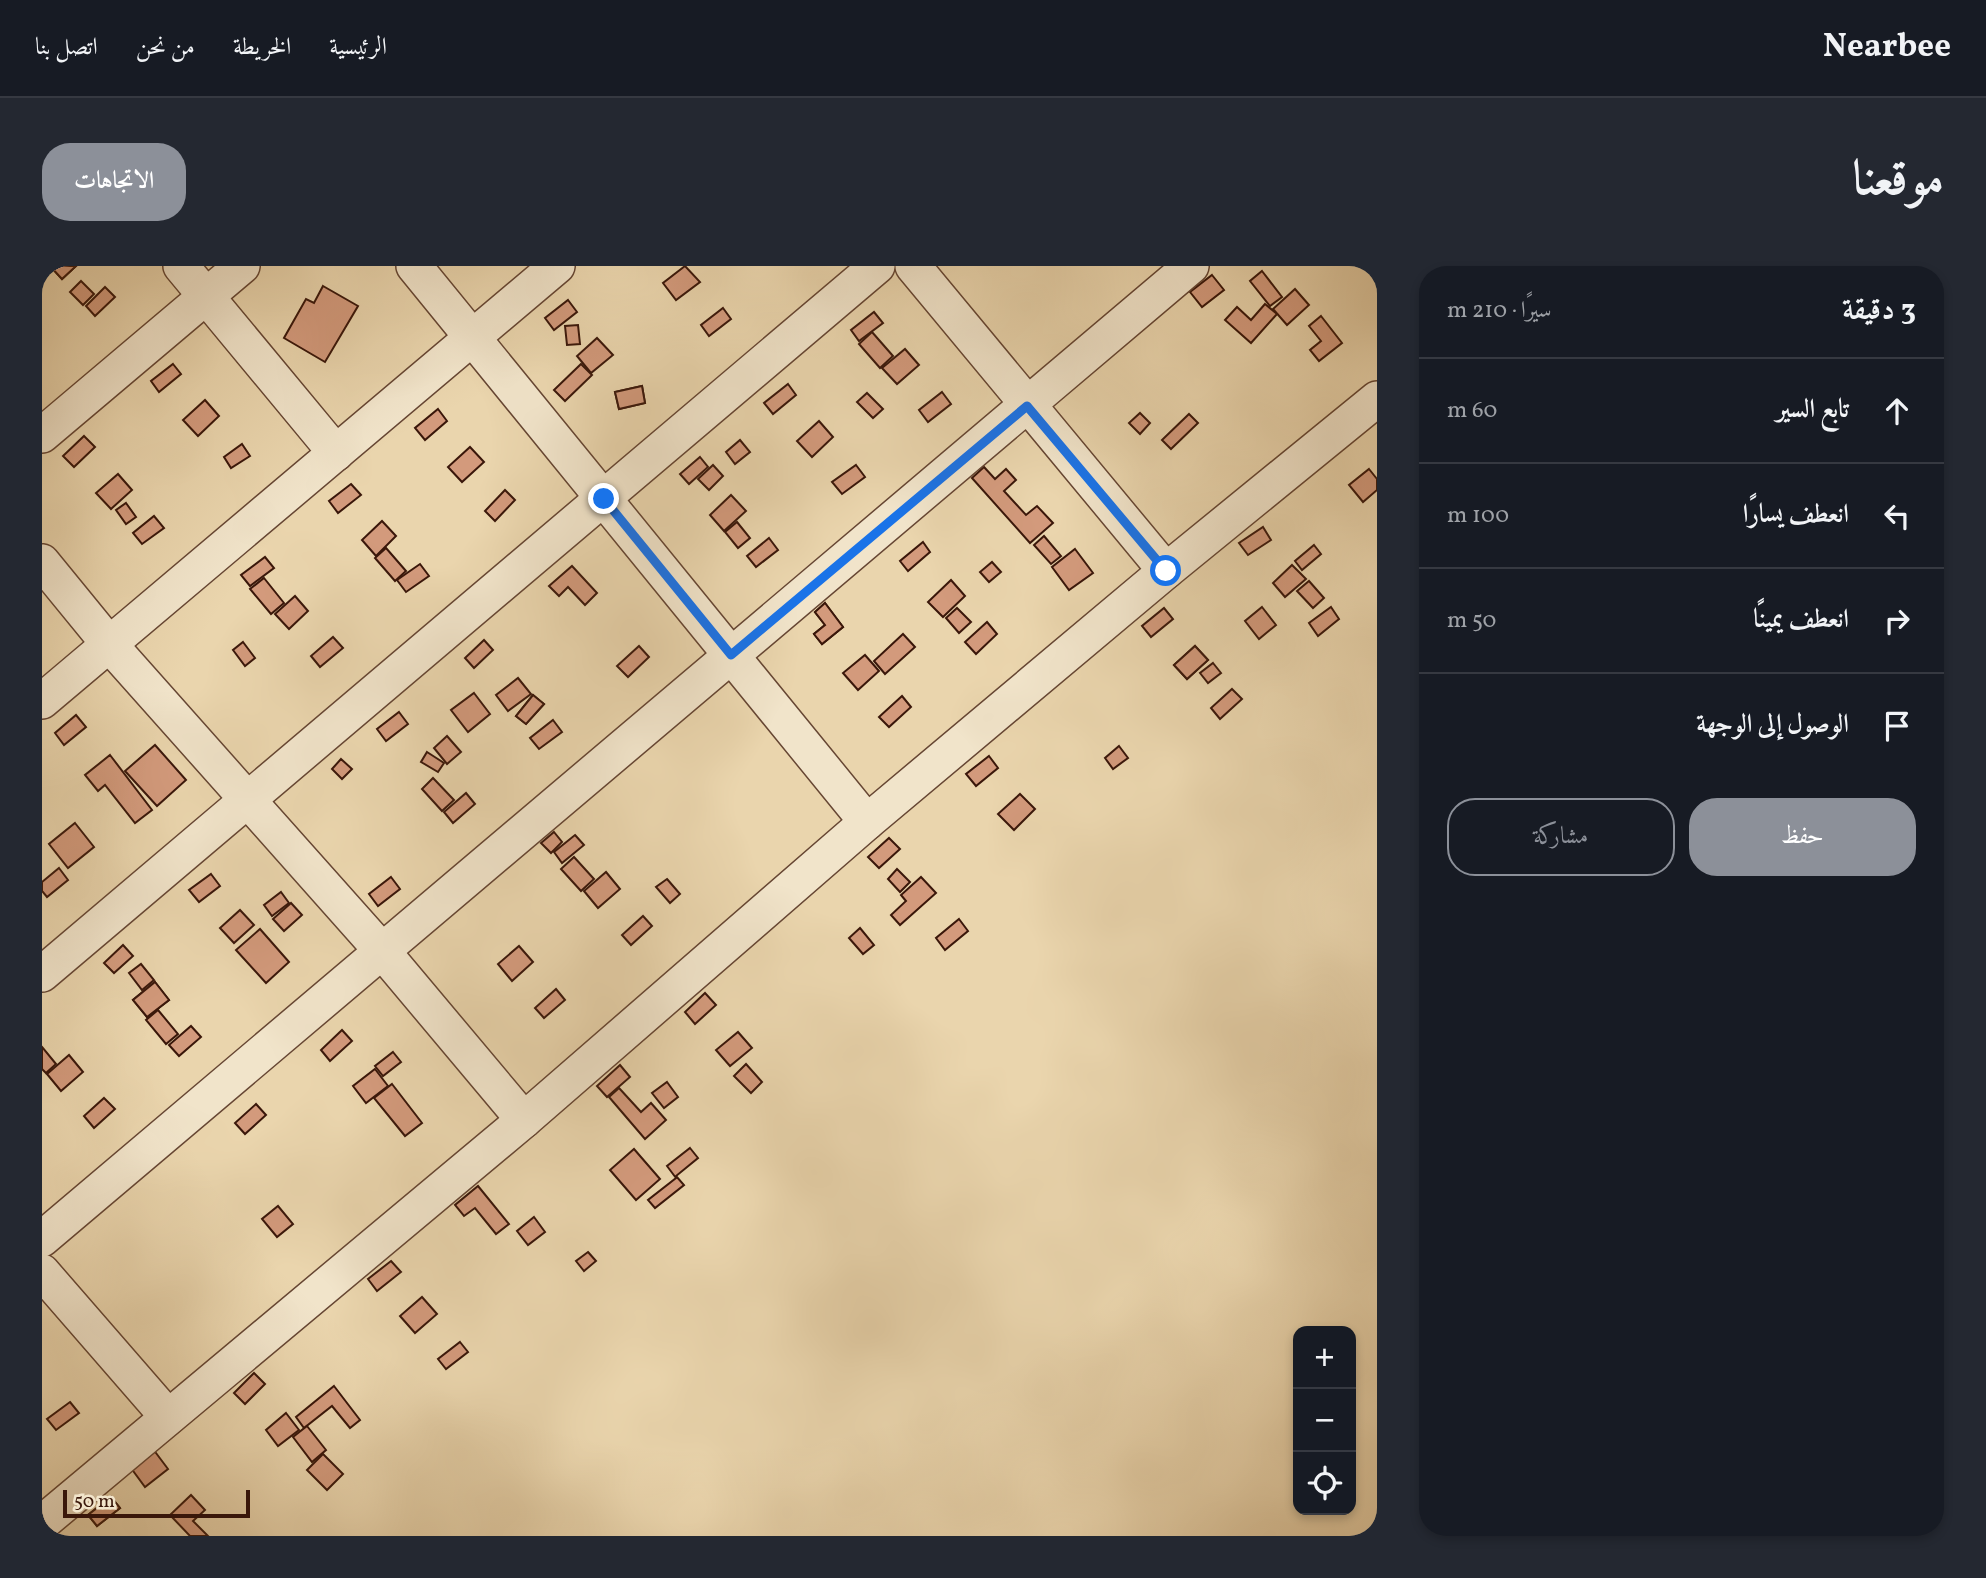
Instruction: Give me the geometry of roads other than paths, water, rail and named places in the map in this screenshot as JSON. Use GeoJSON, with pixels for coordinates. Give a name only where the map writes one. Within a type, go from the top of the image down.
{"type":"FeatureCollection","features":[{"type":"Feature","properties":{"kind":"street"},"geometry":{"type":"LineString","coordinates":[[181,266],[336,453]]}},
{"type":"Feature","properties":{"kind":"street"},"geometry":{"type":"LineString","coordinates":[[42,435],[242,266]]}},
{"type":"Feature","properties":{"kind":"street"},"geometry":{"type":"LineString","coordinates":[[414,266],[867,822]]}},
{"type":"Feature","properties":{"kind":"street"},"geometry":{"type":"LineString","coordinates":[[42,701],[557,266]]}},
{"type":"Feature","properties":{"kind":"street"},"geometry":{"type":"LineString","coordinates":[[42,974],[877,266]]}},
{"type":"Feature","properties":{"kind":"street"},"geometry":{"type":"LineString","coordinates":[[913,266],[1166,571]]}},
{"type":"Feature","properties":{"kind":"street"},"geometry":{"type":"LineString","coordinates":[[42,1239],[1191,266]]}},
{"type":"Feature","properties":{"kind":"street"},"geometry":{"type":"LineString","coordinates":[[42,1523],[524,1120],[867,822],[1166,571],[1377,399]]}},
{"type":"Feature","properties":{"kind":"street"},"geometry":{"type":"LineString","coordinates":[[42,562],[110,644],[383,952],[524,1120]]}},
{"type":"Feature","properties":{"kind":"street"},"geometry":{"type":"LineString","coordinates":[[42,1272],[167,1417]]}}]}
